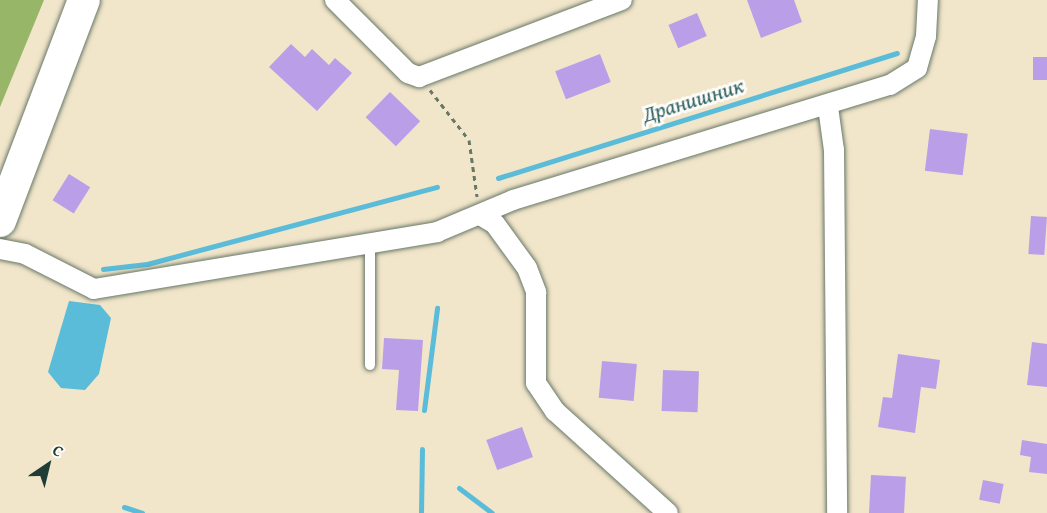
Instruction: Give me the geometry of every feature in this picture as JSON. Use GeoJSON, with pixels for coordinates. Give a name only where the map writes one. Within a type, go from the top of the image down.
{"type":"FeatureCollection","features":[{"type":"Feature","properties":{"kind":"main road"},"geometry":{"type":"LineString","coordinates":[[0,221],[84,0]]}},
{"type":"Feature","properties":{"kind":"street"},"geometry":{"type":"LineString","coordinates":[[335,0],[408,74],[419,77],[622,0]]}},
{"type":"Feature","properties":{"kind":"street"},"geometry":{"type":"LineString","coordinates":[[0,249],[25,254],[94,289],[370,239],[437,232],[513,200],[828,107],[890,85],[916,68],[927,36],[928,0]]}},
{"type":"Feature","properties":{"kind":"street"},"geometry":{"type":"LineString","coordinates":[[828,107],[834,150],[837,513]]}},
{"type":"Feature","properties":{"kind":"street"},"geometry":{"type":"LineString","coordinates":[[480,215],[495,224],[527,268],[537,292],[536,383],[555,411],[668,513]]}},
{"type":"Feature","properties":{"kind":"lane"},"geometry":{"type":"LineString","coordinates":[[369,365],[370,239]]}},
{"type":"Feature","properties":{"kind":"path"},"geometry":{"type":"LineString","coordinates":[[419,77],[468,140],[480,215]]}},
{"type":"Feature","properties":{"kind":"green space"},"geometry":{"type":"Polygon","coordinates":[[[0,0],[44,0],[0,107],[0,0]]]}},
{"type":"Feature","properties":{"kind":"water"},"geometry":{"type":"Polygon","coordinates":[[[69,301],[100,305],[111,318],[99,374],[85,390],[61,388],[48,372],[69,301]]]}},
{"type":"Feature","properties":{"kind":"building"},"geometry":{"type":"Polygon","coordinates":[[[747,0],[794,0],[802,22],[761,38],[747,0]]]}},
{"type":"Feature","properties":{"kind":"building"},"geometry":{"type":"Polygon","coordinates":[[[697,13],[707,36],[678,48],[668,25],[697,13]]]}},
{"type":"Feature","properties":{"kind":"building"},"geometry":{"type":"Polygon","coordinates":[[[291,44],[305,57],[312,49],[329,65],[335,58],[352,73],[317,111],[269,67],[291,44]]]}},
{"type":"Feature","properties":{"kind":"building"},"geometry":{"type":"Polygon","coordinates":[[[600,54],[611,82],[566,99],[555,71],[600,54]]]}},
{"type":"Feature","properties":{"kind":"building"},"geometry":{"type":"Polygon","coordinates":[[[1033,57],[1047,57],[1047,80],[1033,80],[1033,57]]]}},
{"type":"Feature","properties":{"kind":"building"},"geometry":{"type":"Polygon","coordinates":[[[390,92],[420,121],[396,146],[366,117],[390,92]]]}},
{"type":"Feature","properties":{"kind":"building"},"geometry":{"type":"Polygon","coordinates":[[[930,129],[968,134],[963,175],[925,171],[930,129]]]}},
{"type":"Feature","properties":{"kind":"building"},"geometry":{"type":"Polygon","coordinates":[[[69,174],[90,187],[74,214],[53,200],[69,174]]]}},
{"type":"Feature","properties":{"kind":"building"},"geometry":{"type":"Polygon","coordinates":[[[1031,216],[1047,217],[1044,255],[1028,254],[1031,216]]]}},
{"type":"Feature","properties":{"kind":"building"},"geometry":{"type":"Polygon","coordinates":[[[384,338],[423,340],[418,411],[396,410],[399,370],[382,369],[384,338]]]}},
{"type":"Feature","properties":{"kind":"building"},"geometry":{"type":"Polygon","coordinates":[[[1032,342],[1047,344],[1047,387],[1027,385],[1032,342]]]}},
{"type":"Feature","properties":{"kind":"building"},"geometry":{"type":"Polygon","coordinates":[[[898,354],[940,360],[936,389],[921,387],[915,433],[878,427],[883,397],[892,398],[898,354]]]}},
{"type":"Feature","properties":{"kind":"building"},"geometry":{"type":"Polygon","coordinates":[[[602,361],[637,364],[634,401],[599,398],[602,361]]]}},
{"type":"Feature","properties":{"kind":"building"},"geometry":{"type":"Polygon","coordinates":[[[663,370],[699,371],[698,412],[662,411],[663,370]]]}},
{"type":"Feature","properties":{"kind":"building"},"geometry":{"type":"Polygon","coordinates":[[[522,427],[533,457],[497,470],[486,440],[522,427]]]}},
{"type":"Feature","properties":{"kind":"building"},"geometry":{"type":"Polygon","coordinates":[[[1022,440],[1047,444],[1047,474],[1029,472],[1031,457],[1020,455],[1022,440]]]}},
{"type":"Feature","properties":{"kind":"building"},"geometry":{"type":"Polygon","coordinates":[[[871,475],[906,477],[904,513],[869,513],[871,475]]]}},
{"type":"Feature","properties":{"kind":"building"},"geometry":{"type":"Polygon","coordinates":[[[983,480],[1004,484],[1000,504],[979,500],[983,480]]]}},
{"type":"Feature","properties":{"kind":"waterway","name":"Дранишник"},"geometry":{"type":"LineString","coordinates":[[498,178],[897,53]]}},
{"type":"Feature","properties":{"kind":"waterway"},"geometry":{"type":"LineString","coordinates":[[103,269],[147,264],[437,187]]}},
{"type":"Feature","properties":{"kind":"waterway"},"geometry":{"type":"LineString","coordinates":[[424,410],[437,308]]}},
{"type":"Feature","properties":{"kind":"waterway"},"geometry":{"type":"LineString","coordinates":[[421,513],[422,449]]}},
{"type":"Feature","properties":{"kind":"waterway"},"geometry":{"type":"LineString","coordinates":[[459,488],[492,513]]}},
{"type":"Feature","properties":{"kind":"waterway"},"geometry":{"type":"LineString","coordinates":[[124,507],[142,513]]}}]}
